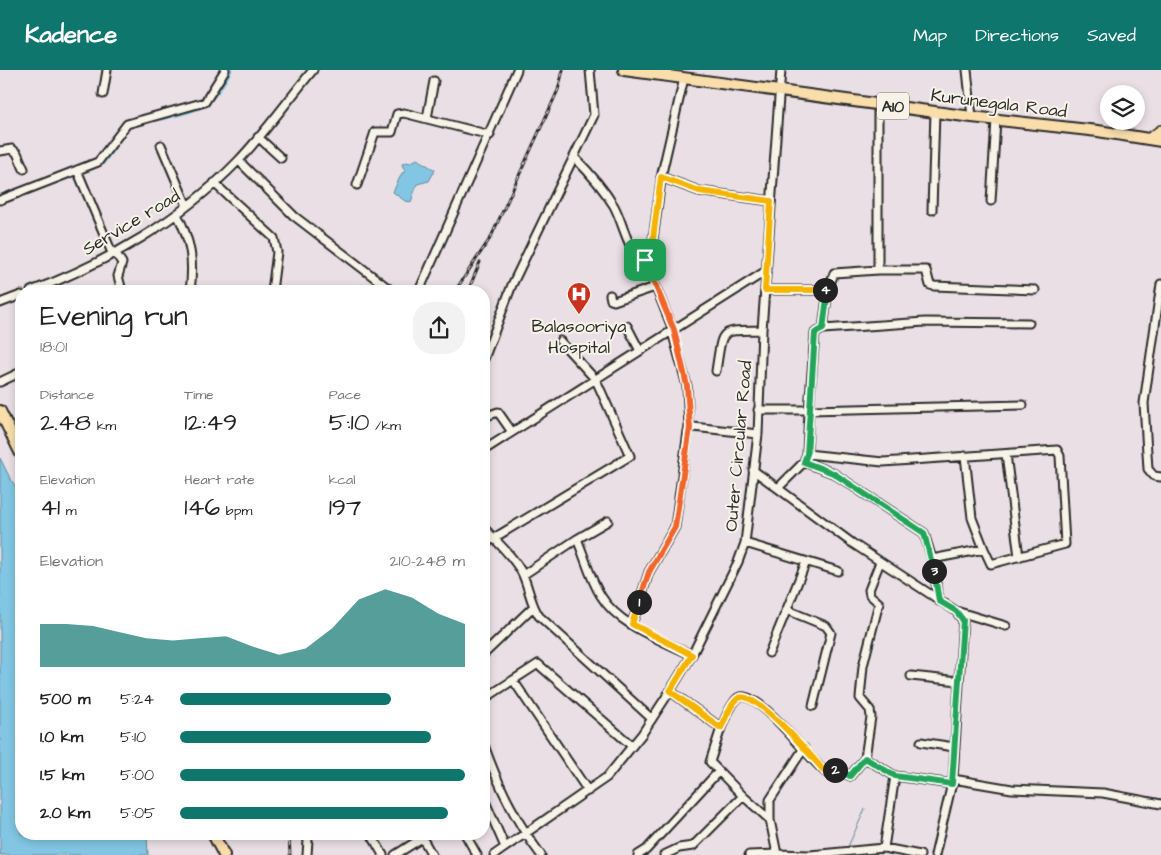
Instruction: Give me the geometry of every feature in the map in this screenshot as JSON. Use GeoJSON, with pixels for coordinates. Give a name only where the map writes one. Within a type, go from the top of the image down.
{"type":"FeatureCollection","features":[{"type":"Feature","properties":{"kind":"highway","name":"Kurunegala Road"},"geometry":{"type":"LineString","coordinates":[[624,70],[972,117],[1098,131],[1161,141]]}},
{"type":"Feature","properties":{"kind":"highway"},"geometry":{"type":"LineString","coordinates":[[0,411],[15,442]]}},
{"type":"Feature","properties":{"kind":"highway"},"geometry":{"type":"LineString","coordinates":[[216,840],[224,855]]}},
{"type":"Feature","properties":{"kind":"main road"},"geometry":{"type":"LineString","coordinates":[[1148,139],[1161,130]]}},
{"type":"Feature","properties":{"kind":"street"},"geometry":{"type":"LineString","coordinates":[[103,94],[107,70]]}},
{"type":"Feature","properties":{"kind":"street"},"geometry":{"type":"LineString","coordinates":[[0,200],[98,162],[127,124],[205,102],[225,70]]}},
{"type":"Feature","properties":{"kind":"street","name":"Service road"},"geometry":{"type":"LineString","coordinates":[[44,285],[114,252],[177,214],[239,161],[313,70]]}},
{"type":"Feature","properties":{"kind":"street"},"geometry":{"type":"LineString","coordinates":[[422,285],[490,135],[517,70]]}},
{"type":"Feature","properties":{"kind":"street"},"geometry":{"type":"LineString","coordinates":[[490,343],[512,285],[575,158],[594,114],[590,70]]}},
{"type":"Feature","properties":{"kind":"street","name":"Outer Circular Road"},"geometry":{"type":"LineString","coordinates":[[494,855],[607,778],[652,719],[692,655],[738,562],[744,543],[758,434],[762,330],[781,70]]}},
{"type":"Feature","properties":{"kind":"street"},"geometry":{"type":"LineString","coordinates":[[967,70],[972,117]]}},
{"type":"Feature","properties":{"kind":"street"},"geometry":{"type":"LineString","coordinates":[[645,260],[651,254],[661,177],[684,78]]}},
{"type":"Feature","properties":{"kind":"street"},"geometry":{"type":"LineString","coordinates":[[427,118],[434,81]]}},
{"type":"Feature","properties":{"kind":"street"},"geometry":{"type":"LineString","coordinates":[[878,104],[878,270]]}},
{"type":"Feature","properties":{"kind":"street"},"geometry":{"type":"LineString","coordinates":[[932,210],[935,112]]}},
{"type":"Feature","properties":{"kind":"street"},"geometry":{"type":"LineString","coordinates":[[357,185],[375,132],[392,132],[398,114],[427,118],[490,135]]}},
{"type":"Feature","properties":{"kind":"street"},"geometry":{"type":"LineString","coordinates":[[991,201],[996,120]]}},
{"type":"Feature","properties":{"kind":"street"},"geometry":{"type":"LineString","coordinates":[[258,137],[281,158]]}},
{"type":"Feature","properties":{"kind":"street"},"geometry":{"type":"LineString","coordinates":[[161,145],[187,206]]}},
{"type":"Feature","properties":{"kind":"street"},"geometry":{"type":"LineString","coordinates":[[0,151],[12,149],[17,153],[24,169]]}},
{"type":"Feature","properties":{"kind":"street"},"geometry":{"type":"LineString","coordinates":[[575,158],[594,177],[613,206],[632,252],[638,259],[645,260]]}},
{"type":"Feature","properties":{"kind":"street"},"geometry":{"type":"LineString","coordinates":[[239,161],[294,216],[384,285]]}},
{"type":"Feature","properties":{"kind":"street"},"geometry":{"type":"LineString","coordinates":[[77,170],[114,252],[122,263],[118,276],[120,285]]}},
{"type":"Feature","properties":{"kind":"street"},"geometry":{"type":"LineString","coordinates":[[661,177],[699,191],[771,201]]}},
{"type":"Feature","properties":{"kind":"street"},"geometry":{"type":"LineString","coordinates":[[214,183],[274,238],[277,252],[273,285]]}},
{"type":"Feature","properties":{"kind":"street"},"geometry":{"type":"LineString","coordinates":[[177,214],[184,227],[193,267],[191,285]]}},
{"type":"Feature","properties":{"kind":"street"},"geometry":{"type":"LineString","coordinates":[[632,624],[649,572],[675,527],[690,428],[687,386],[673,331],[645,260]]}},
{"type":"Feature","properties":{"kind":"street"},"geometry":{"type":"LineString","coordinates":[[823,329],[828,290],[834,273],[878,270],[926,270],[930,285],[934,286],[1035,290]]}},
{"type":"Feature","properties":{"kind":"street"},"geometry":{"type":"LineString","coordinates":[[490,446],[766,271]]}},
{"type":"Feature","properties":{"kind":"street"},"geometry":{"type":"LineString","coordinates":[[1161,284],[1144,403],[1148,469],[1154,476],[1161,477]]}},
{"type":"Feature","properties":{"kind":"street"},"geometry":{"type":"LineString","coordinates":[[610,295],[611,300],[614,301],[655,287]]}},
{"type":"Feature","properties":{"kind":"street"},"geometry":{"type":"LineString","coordinates":[[765,290],[828,290]]}},
{"type":"Feature","properties":{"kind":"street"},"geometry":{"type":"LineString","coordinates":[[0,303],[15,297]]}},
{"type":"Feature","properties":{"kind":"street"},"geometry":{"type":"LineString","coordinates":[[778,488],[804,462],[807,454],[815,333],[823,329],[926,322],[1029,323]]}},
{"type":"Feature","properties":{"kind":"street"},"geometry":{"type":"LineString","coordinates":[[627,326],[640,351]]}},
{"type":"Feature","properties":{"kind":"street"},"geometry":{"type":"LineString","coordinates":[[716,371],[721,338],[725,333],[729,330],[762,330]]}},
{"type":"Feature","properties":{"kind":"street"},"geometry":{"type":"LineString","coordinates":[[490,540],[630,456],[596,380],[560,341]]}},
{"type":"Feature","properties":{"kind":"street"},"geometry":{"type":"LineString","coordinates":[[0,382],[15,375]]}},
{"type":"Feature","properties":{"kind":"street"},"geometry":{"type":"LineString","coordinates":[[758,410],[1023,405]]}},
{"type":"Feature","properties":{"kind":"street"},"geometry":{"type":"LineString","coordinates":[[490,415],[498,412],[512,432]]}},
{"type":"Feature","properties":{"kind":"street"},"geometry":{"type":"LineString","coordinates":[[690,428],[758,434]]}},
{"type":"Feature","properties":{"kind":"street"},"geometry":{"type":"LineString","coordinates":[[807,454],[883,462],[966,456],[1006,454],[1057,450],[1060,456],[1065,544],[991,564],[972,518],[966,456]]}},
{"type":"Feature","properties":{"kind":"street"},"geometry":{"type":"LineString","coordinates":[[1006,454],[1018,557]]}},
{"type":"Feature","properties":{"kind":"street"},"geometry":{"type":"LineString","coordinates":[[804,462],[833,473],[924,533],[932,559],[939,601]]}},
{"type":"Feature","properties":{"kind":"street"},"geometry":{"type":"LineString","coordinates":[[753,470],[880,562],[939,601],[956,611],[1006,626]]}},
{"type":"Feature","properties":{"kind":"street"},"geometry":{"type":"LineString","coordinates":[[523,575],[608,520]]}},
{"type":"Feature","properties":{"kind":"street"},"geometry":{"type":"LineString","coordinates":[[490,535],[517,565],[523,575],[533,607],[539,616],[652,719]]}},
{"type":"Feature","properties":{"kind":"street"},"geometry":{"type":"LineString","coordinates":[[577,539],[601,597],[615,612],[632,624],[692,655]]}},
{"type":"Feature","properties":{"kind":"street"},"geometry":{"type":"LineString","coordinates":[[744,543],[838,571]]}},
{"type":"Feature","properties":{"kind":"street"},"geometry":{"type":"LineString","coordinates":[[932,559],[984,549]]}},
{"type":"Feature","properties":{"kind":"street"},"geometry":{"type":"LineString","coordinates":[[769,653],[806,562]]}},
{"type":"Feature","properties":{"kind":"street"},"geometry":{"type":"LineString","coordinates":[[770,820],[718,772],[710,762],[710,757],[721,728],[736,700],[747,696],[779,722],[827,773],[837,769],[850,776],[865,758],[872,717],[870,710],[860,698],[863,666],[879,603],[870,595],[869,590],[880,562]]}},
{"type":"Feature","properties":{"kind":"street"},"geometry":{"type":"LineString","coordinates":[[490,648],[533,607]]}},
{"type":"Feature","properties":{"kind":"street"},"geometry":{"type":"LineString","coordinates":[[787,610],[826,626],[831,633],[813,706]]}},
{"type":"Feature","properties":{"kind":"street"},"geometry":{"type":"LineString","coordinates":[[935,855],[953,782],[963,620],[956,611]]}},
{"type":"Feature","properties":{"kind":"street"},"geometry":{"type":"LineString","coordinates":[[490,695],[536,665],[541,665],[632,746]]}},
{"type":"Feature","properties":{"kind":"street"},"geometry":{"type":"LineString","coordinates":[[911,676],[959,681]]}},
{"type":"Feature","properties":{"kind":"street"},"geometry":{"type":"LineString","coordinates":[[513,680],[588,791]]}},
{"type":"Feature","properties":{"kind":"street"},"geometry":{"type":"LineString","coordinates":[[670,691],[721,728]]}},
{"type":"Feature","properties":{"kind":"street"},"geometry":{"type":"LineString","coordinates":[[921,742],[954,747]]}},
{"type":"Feature","properties":{"kind":"street"},"geometry":{"type":"LineString","coordinates":[[777,854],[770,820],[770,800],[804,748]]}},
{"type":"Feature","properties":{"kind":"street"},"geometry":{"type":"LineString","coordinates":[[865,758],[895,776],[1012,789],[1103,793],[1161,804]]}},
{"type":"Feature","properties":{"kind":"street"},"geometry":{"type":"LineString","coordinates":[[490,761],[498,784],[525,834],[541,855]]}},
{"type":"Feature","properties":{"kind":"street"},"geometry":{"type":"LineString","coordinates":[[638,855],[648,853],[718,772]]}},
{"type":"Feature","properties":{"kind":"street"},"geometry":{"type":"LineString","coordinates":[[884,848],[895,776]]}},
{"type":"Feature","properties":{"kind":"street"},"geometry":{"type":"LineString","coordinates":[[664,855],[679,848],[693,846],[743,796]]}},
{"type":"Feature","properties":{"kind":"street"},"geometry":{"type":"LineString","coordinates":[[490,813],[505,847]]}},
{"type":"Feature","properties":{"kind":"street"},"geometry":{"type":"LineString","coordinates":[[307,855],[308,840]]}},
{"type":"Feature","properties":{"kind":"street"},"geometry":{"type":"LineString","coordinates":[[374,840],[383,855]]}},
{"type":"Feature","properties":{"kind":"street"},"geometry":{"type":"LineString","coordinates":[[395,855],[416,840]]}},
{"type":"Feature","properties":{"kind":"street"},"geometry":{"type":"LineString","coordinates":[[423,840],[432,855]]}},
{"type":"Feature","properties":{"kind":"street"},"geometry":{"type":"LineString","coordinates":[[468,840],[477,855]]}},
{"type":"Feature","properties":{"kind":"street"},"geometry":{"type":"LineString","coordinates":[[749,855],[810,855],[852,849],[884,848],[920,855]]}},
{"type":"Feature","properties":{"kind":"water"},"geometry":{"type":"Polygon","coordinates":[[[417,159],[435,170],[429,181],[417,184],[411,202],[405,201],[393,192],[402,173],[405,172],[402,164],[410,163],[417,159]]]}},
{"type":"Feature","properties":{"kind":"water"},"geometry":{"type":"Polygon","coordinates":[[[0,458],[15,486],[15,840],[147,840],[148,855],[0,855],[0,458]]]}},
{"type":"Feature","properties":{"kind":"waterway"},"geometry":{"type":"LineString","coordinates":[[161,118],[203,105],[216,93],[230,70]]}},
{"type":"Feature","properties":{"kind":"waterway"},"geometry":{"type":"LineString","coordinates":[[89,169],[102,163],[115,145]]}},
{"type":"Feature","properties":{"kind":"waterway"},"geometry":{"type":"LineString","coordinates":[[847,849],[865,809]]}},
{"type":"Feature","properties":{"kind":"railway"},"geometry":{"type":"LineString","coordinates":[[459,285],[491,237],[558,90],[563,70]]}},
{"type":"Feature","properties":{"kind":"railway"},"geometry":{"type":"LineString","coordinates":[[470,285],[480,262]]}},
{"type":"Feature","properties":{"kind":"railway"},"geometry":{"type":"LineString","coordinates":[[289,840],[290,855]]}},
{"type":"Feature","properties":{"kind":"place","name":"Balasooriya Hospital"},"geometry":{"type":"Point","coordinates":[579,315]}},
{"type":"Feature","properties":{"kind":"route"},"geometry":{"type":"LineString","coordinates":[[661,177],[699,191],[771,201],[765,290],[828,290],[823,329],[815,333],[807,454],[804,462],[833,473],[924,533],[932,559],[939,601],[956,611],[963,620],[952,784],[895,776],[865,758],[854,774],[850,776],[837,769],[827,773],[779,722],[752,698],[747,696],[739,697],[721,728],[670,691],[692,655],[632,624],[649,572],[675,527],[688,431],[690,428],[687,386],[672,331],[674,330],[645,260],[651,254],[661,177]]}}]}
